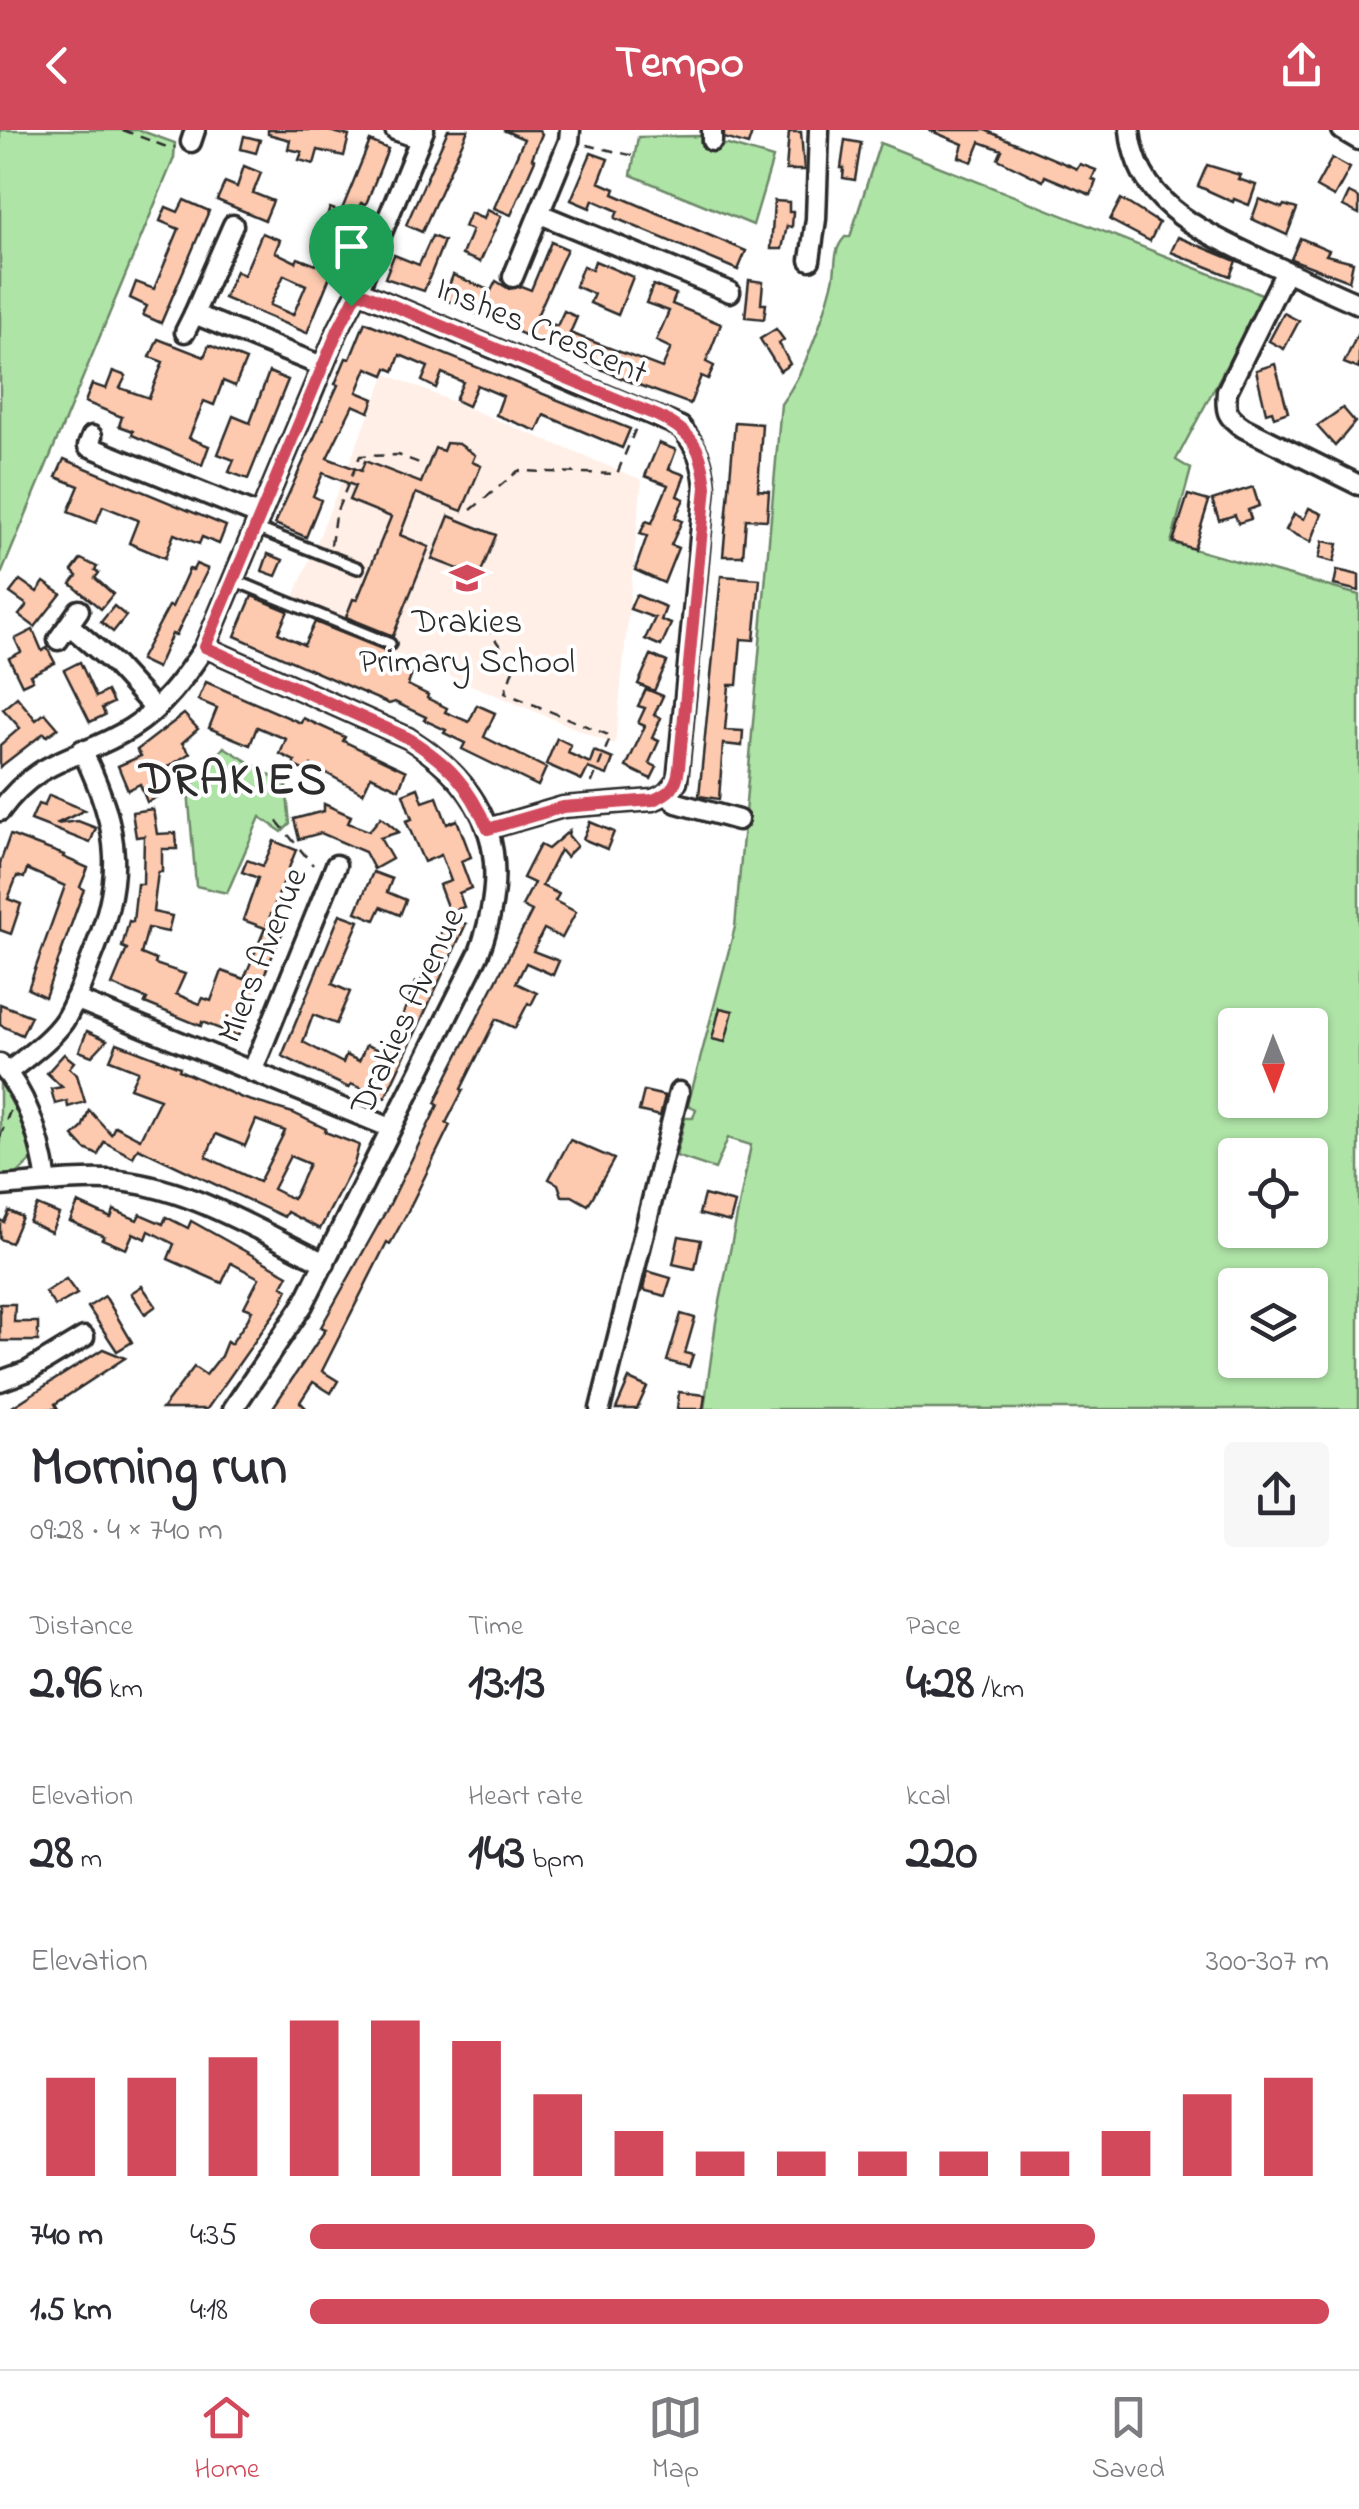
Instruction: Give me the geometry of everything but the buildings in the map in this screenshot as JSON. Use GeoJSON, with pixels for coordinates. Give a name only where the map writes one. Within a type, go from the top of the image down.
{"type":"FeatureCollection","features":[{"type":"Feature","properties":{"kind":"street"},"geometry":{"type":"LineString","coordinates":[[0,811],[32,777],[58,760],[122,734],[156,709],[174,692],[205,647],[422,134],[396,130]]}},
{"type":"Feature","properties":{"kind":"street"},"geometry":{"type":"LineString","coordinates":[[810,260],[825,220],[819,130]]}},
{"type":"Feature","properties":{"kind":"street"},"geometry":{"type":"LineString","coordinates":[[1130,130],[1141,174],[1189,224],[1359,304]]}},
{"type":"Feature","properties":{"kind":"street"},"geometry":{"type":"LineString","coordinates":[[1342,130],[1359,140]]}},
{"type":"Feature","properties":{"kind":"street"},"geometry":{"type":"LineString","coordinates":[[512,263],[540,214],[570,136]]}},
{"type":"Feature","properties":{"kind":"street"},"geometry":{"type":"LineString","coordinates":[[540,214],[730,292]]}},
{"type":"Feature","properties":{"kind":"street"},"geometry":{"type":"LineString","coordinates":[[185,332],[232,239]]}},
{"type":"Feature","properties":{"kind":"street"},"geometry":{"type":"LineString","coordinates":[[1286,271],[1227,392],[1225,410],[1228,418],[1244,428],[1359,485]]}},
{"type":"Feature","properties":{"kind":"street"},"geometry":{"type":"LineString","coordinates":[[704,304],[712,285]]}},
{"type":"Feature","properties":{"kind":"street","name":"Inshes Crescent"},"geometry":{"type":"LineString","coordinates":[[358,291],[681,427],[696,446],[706,487],[679,768],[677,782],[667,794]]}},
{"type":"Feature","properties":{"kind":"street"},"geometry":{"type":"LineString","coordinates":[[194,314],[322,366]]}},
{"type":"Feature","properties":{"kind":"street"},"geometry":{"type":"LineString","coordinates":[[92,436],[88,446],[256,521]]}},
{"type":"Feature","properties":{"kind":"street"},"geometry":{"type":"LineString","coordinates":[[69,625],[114,664],[156,709]]}},
{"type":"Feature","properties":{"kind":"street","name":"Drakies Avenue"},"geometry":{"type":"LineString","coordinates":[[205,647],[408,738],[433,753],[472,794],[488,829],[494,859],[492,916],[479,953],[325,1264],[234,1409]]}},
{"type":"Feature","properties":{"kind":"street"},"geometry":{"type":"LineString","coordinates":[[47,1182],[38,1136],[8,1075],[64,1022],[108,916],[115,876],[114,842],[107,806],[82,750]]}},
{"type":"Feature","properties":{"kind":"street"},"geometry":{"type":"LineString","coordinates":[[488,829],[524,816],[587,803],[653,800],[667,794],[676,803],[738,820]]}},
{"type":"Feature","properties":{"kind":"street","name":"Miers Avenue"},"geometry":{"type":"LineString","coordinates":[[252,1072],[338,887],[336,865]]}},
{"type":"Feature","properties":{"kind":"street","name":"Miers Avenue"},"geometry":{"type":"LineString","coordinates":[[75,999],[391,1128]]}},
{"type":"Feature","properties":{"kind":"street"},"geometry":{"type":"LineString","coordinates":[[600,1409],[678,1092]]}},
{"type":"Feature","properties":{"kind":"street"},"geometry":{"type":"LineString","coordinates":[[0,1186],[112,1180],[190,1197],[325,1264]]}},
{"type":"Feature","properties":{"kind":"street"},"geometry":{"type":"LineString","coordinates":[[0,1381],[28,1370],[71,1338]]}},
{"type":"Feature","properties":{"kind":"lane"},"geometry":{"type":"LineString","coordinates":[[256,521],[358,568]]}},
{"type":"Feature","properties":{"kind":"lane"},"geometry":{"type":"LineString","coordinates":[[231,579],[390,644]]}},
{"type":"Feature","properties":{"kind":"path"},"geometry":{"type":"LineString","coordinates":[[123,130],[169,148],[193,136]]}},
{"type":"Feature","properties":{"kind":"path"},"geometry":{"type":"LineString","coordinates":[[570,136],[639,158]]}},
{"type":"Feature","properties":{"kind":"path"},"geometry":{"type":"LineString","coordinates":[[472,510],[518,471],[617,474],[643,410]]}},
{"type":"Feature","properties":{"kind":"path"},"geometry":{"type":"LineString","coordinates":[[328,555],[335,534],[335,516],[360,456],[398,455],[422,464]]}},
{"type":"Feature","properties":{"kind":"path"},"geometry":{"type":"LineString","coordinates":[[486,625],[514,666],[505,693],[612,736],[587,803]]}},
{"type":"Feature","properties":{"kind":"path"},"geometry":{"type":"LineString","coordinates":[[277,821],[314,864]]}},
{"type":"Feature","properties":{"kind":"path"},"geometry":{"type":"LineString","coordinates":[[0,1138],[8,1075]]}},
{"type":"Feature","properties":{"kind":"shaded area","name":"Drakies Primary School"},"geometry":{"type":"Polygon","coordinates":[[[386,374],[642,480],[615,745],[289,609],[386,374]]]}},
{"type":"Feature","properties":{"kind":"green space"},"geometry":{"type":"Polygon","coordinates":[[[0,130],[139,130],[175,143],[174,158],[0,577],[0,130]]]}},
{"type":"Feature","properties":{"kind":"green space"},"geometry":{"type":"Polygon","coordinates":[[[700,136],[701,144],[728,145],[773,158],[753,225],[631,175],[638,137],[700,136]]]}},
{"type":"Feature","properties":{"kind":"green space"},"geometry":{"type":"Polygon","coordinates":[[[880,143],[1264,295],[1176,460],[1191,469],[1171,543],[1359,595],[1359,1409],[704,1409],[716,1322],[751,1145],[728,1138],[715,1169],[676,1156],[685,1118],[693,1118],[696,1109],[688,1105],[735,927],[781,404],[798,377],[818,329],[833,281],[838,247],[845,237],[850,237],[880,143]]]}},
{"type":"Feature","properties":{"kind":"green space"},"geometry":{"type":"Polygon","coordinates":[[[224,747],[286,785],[290,824],[282,832],[260,817],[227,893],[196,886],[188,790],[224,747]]]}},
{"type":"Feature","properties":{"kind":"green space"},"geometry":{"type":"Polygon","coordinates":[[[0,1082],[21,1120],[33,1159],[16,1175],[0,1176],[0,1082]]]}},
{"type":"Feature","properties":{"kind":"place","name":"Drakies Primary School"},"geometry":{"type":"Point","coordinates":[467,578]}},
{"type":"Feature","properties":{"kind":"district","name":"DRAKIES"},"geometry":{"type":"Point","coordinates":[234,782]}},
{"type":"Feature","properties":{"kind":"route"},"geometry":{"type":"LineString","coordinates":[[358,291],[658,416],[681,427],[696,446],[706,487],[679,768],[677,782],[667,794],[653,800],[563,807],[488,829],[472,794],[433,753],[408,738],[205,647],[290,440],[351,306],[358,291]]}}]}
